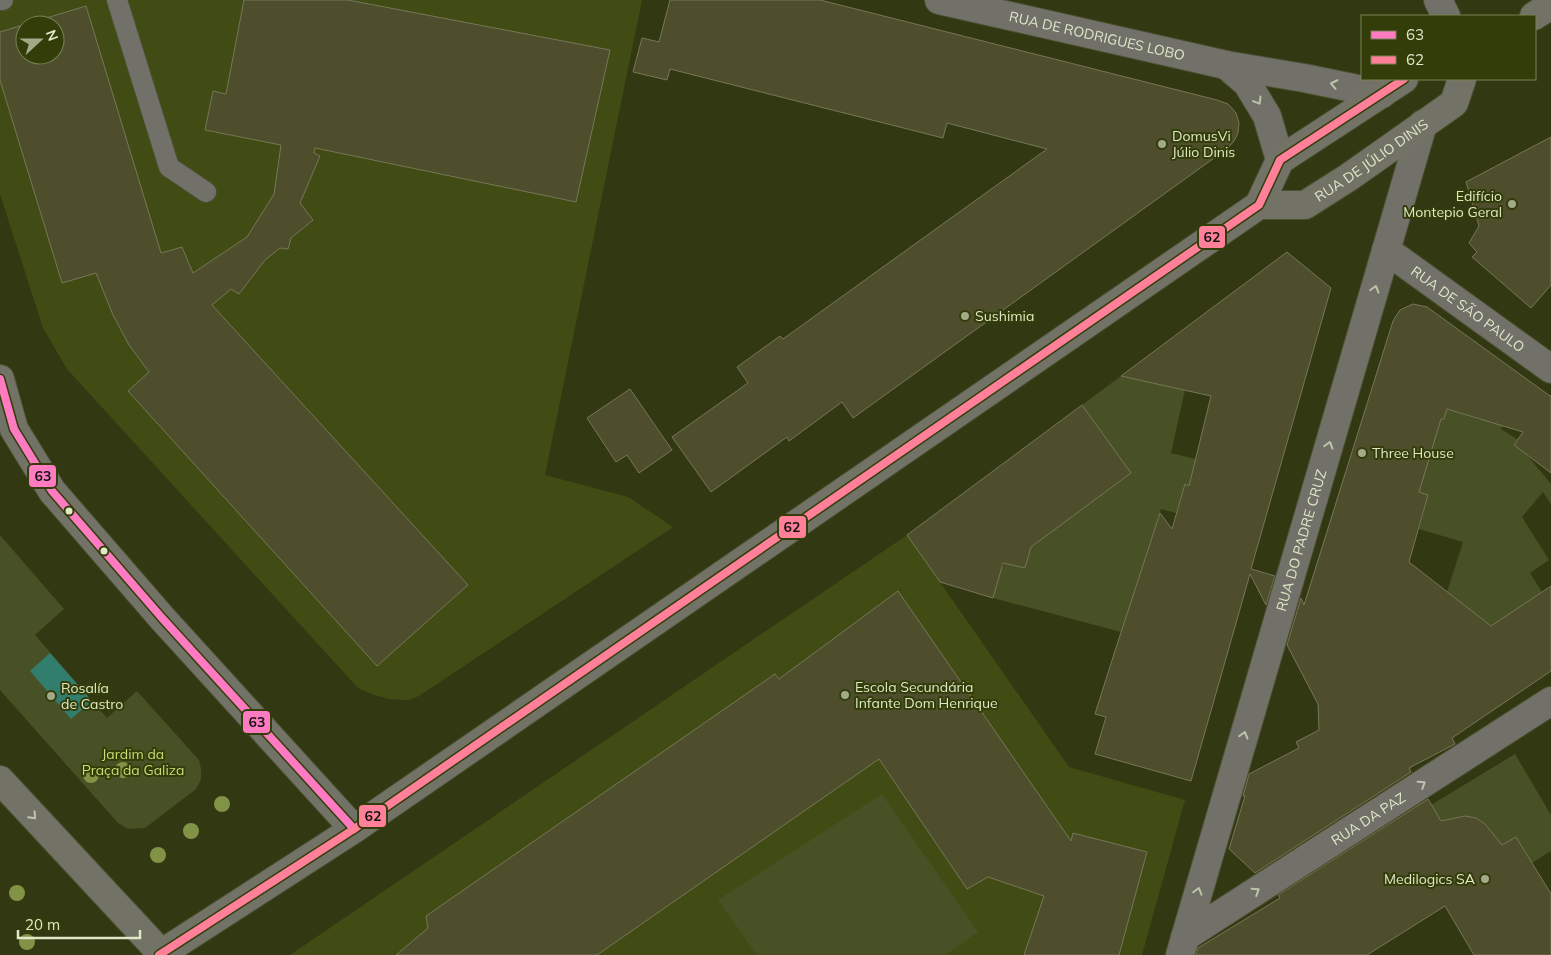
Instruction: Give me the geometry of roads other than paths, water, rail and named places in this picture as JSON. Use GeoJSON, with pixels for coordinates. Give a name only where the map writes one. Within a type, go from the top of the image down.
{"type":"FeatureCollection","features":[{"type":"Feature","properties":{"kind":"main road"},"geometry":{"type":"LineString","coordinates":[[1536,15],[1551,5]]}},
{"type":"Feature","properties":{"kind":"main road"},"geometry":{"type":"LineString","coordinates":[[0,780],[161,954],[354,829],[1259,205],[1280,160],[1403,80]]}},
{"type":"Feature","properties":{"kind":"main road","name":"RUA DE JÚLIO DINIS"},"geometry":{"type":"LineString","coordinates":[[1259,205],[1305,205],[1348,178],[1454,103],[1462,80]]}},
{"type":"Feature","properties":{"kind":"main road"},"geometry":{"type":"LineString","coordinates":[[0,379],[7,435],[52,491],[162,618],[354,829]]}},
{"type":"Feature","properties":{"kind":"street","name":"RUA DE RODRIGUES LOBO"},"geometry":{"type":"LineString","coordinates":[[939,0],[1226,65],[1382,94]]}},
{"type":"Feature","properties":{"kind":"street"},"geometry":{"type":"LineString","coordinates":[[1438,0],[1446,15]]}},
{"type":"Feature","properties":{"kind":"street","name":"RUA DE RODRIGUES LOBO"},"geometry":{"type":"LineString","coordinates":[[1226,65],[1247,83],[1267,116],[1280,160]]}},
{"type":"Feature","properties":{"kind":"street","name":"RUA DO PADRE CRUZ"},"geometry":{"type":"LineString","coordinates":[[1182,946],[1423,124]]}},
{"type":"Feature","properties":{"kind":"street","name":"RUA DE SÃO PAULO"},"geometry":{"type":"LineString","coordinates":[[1386,250],[1551,369]]}},
{"type":"Feature","properties":{"kind":"street","name":"RUA DA PAZ"},"geometry":{"type":"LineString","coordinates":[[1182,946],[1551,701]]}},
{"type":"Feature","properties":{"kind":"lane"},"geometry":{"type":"LineString","coordinates":[[118,0],[169,167],[206,192]]}},
{"type":"Feature","properties":{"kind":"water"},"geometry":{"type":"Polygon","coordinates":[[[50,653],[92,701],[71,719],[30,671],[50,653]]]}},
{"type":"Feature","properties":{"kind":"place","name":"DomusVi Júlio Dinis"},"geometry":{"type":"Point","coordinates":[1162,144]}},
{"type":"Feature","properties":{"kind":"place","name":"Edifício Montepio Geral"},"geometry":{"type":"Point","coordinates":[1512,204]}},
{"type":"Feature","properties":{"kind":"place","name":"Sushimia"},"geometry":{"type":"Point","coordinates":[965,316]}},
{"type":"Feature","properties":{"kind":"place","name":"Three House"},"geometry":{"type":"Point","coordinates":[1362,453]}},
{"type":"Feature","properties":{"kind":"place","name":"Escola Secundária Infante Dom Henrique"},"geometry":{"type":"Point","coordinates":[845,695]}},
{"type":"Feature","properties":{"kind":"place","name":"Rosalía de Castro"},"geometry":{"type":"Point","coordinates":[51,696]}},
{"type":"Feature","properties":{"kind":"place","name":"Medilogics SA"},"geometry":{"type":"Point","coordinates":[1485,879]}},
{"type":"Feature","properties":{"kind":"park label","name":"Jardim da Praça da Galiza"},"geometry":{"type":"Point","coordinates":[133,762]}}]}
